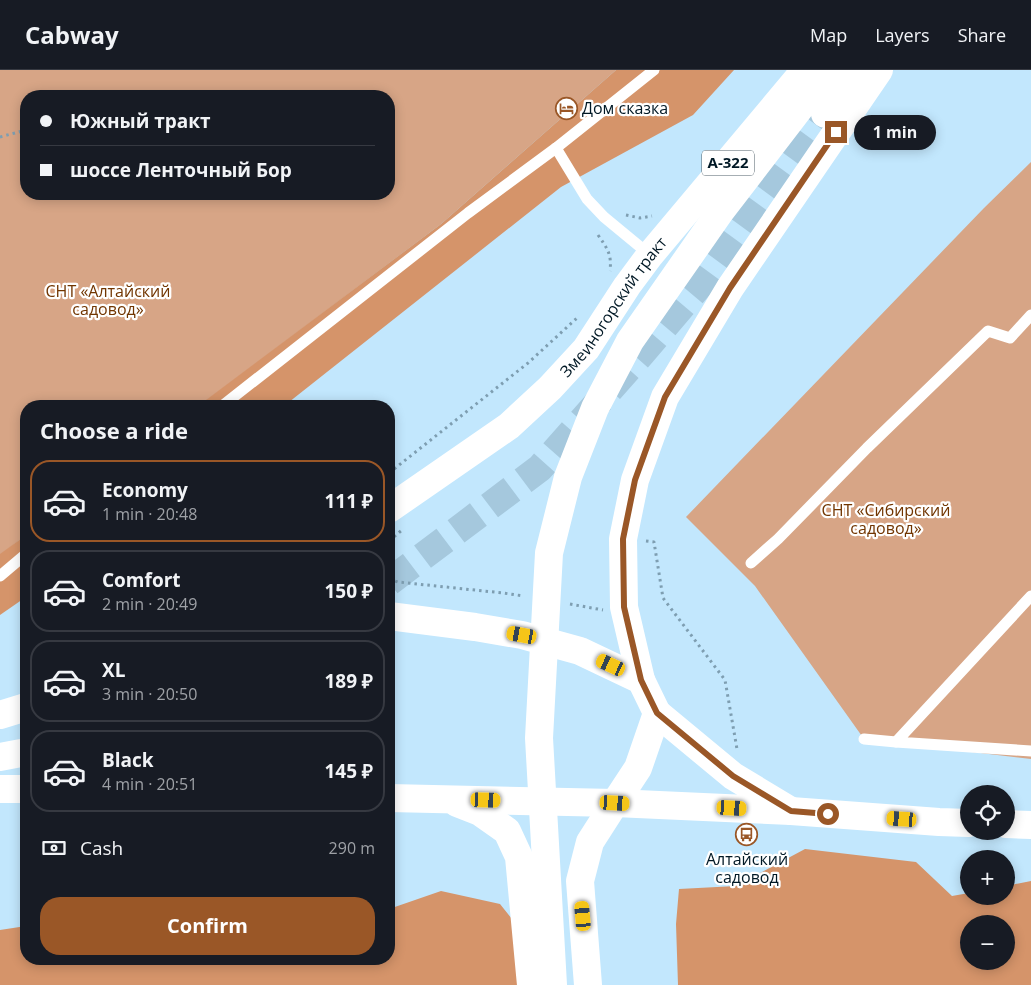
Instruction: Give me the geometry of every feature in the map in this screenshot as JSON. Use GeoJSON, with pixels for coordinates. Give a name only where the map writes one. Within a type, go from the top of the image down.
{"type":"FeatureCollection","features":[{"type":"Feature","properties":{"kind":"main road","name":"Змеиногорский тракт"},"geometry":{"type":"LineString","coordinates":[[395,505],[509,426],[550,388],[586,349],[650,255],[805,70]]}},
{"type":"Feature","properties":{"kind":"main road"},"geometry":{"type":"LineString","coordinates":[[553,985],[539,738],[549,553],[568,477],[595,408],[630,341],[720,212],[828,70]]}},
{"type":"Feature","properties":{"kind":"main road"},"geometry":{"type":"LineString","coordinates":[[825,114],[860,70]]}},
{"type":"Feature","properties":{"kind":"main road"},"geometry":{"type":"LineString","coordinates":[[791,811],[733,776],[657,713],[641,680],[624,607],[623,539],[635,480],[665,397],[730,288],[879,70]]}},
{"type":"Feature","properties":{"kind":"main road"},"geometry":{"type":"LineString","coordinates":[[395,617],[522,635],[580,651],[641,680]]}},
{"type":"Feature","properties":{"kind":"main road"},"geometry":{"type":"LineString","coordinates":[[0,715],[20,709]]}},
{"type":"Feature","properties":{"kind":"main road"},"geometry":{"type":"LineString","coordinates":[[588,985],[580,882],[590,842],[638,768],[657,713]]}},
{"type":"Feature","properties":{"kind":"main road"},"geometry":{"type":"LineString","coordinates":[[0,789],[20,789]]}},
{"type":"Feature","properties":{"kind":"main road"},"geometry":{"type":"LineString","coordinates":[[395,798],[615,803],[791,811],[960,822]]}},
{"type":"Feature","properties":{"kind":"main road"},"geometry":{"type":"LineString","coordinates":[[449,799],[480,812],[507,831],[519,856],[532,985]]}},
{"type":"Feature","properties":{"kind":"main road"},"geometry":{"type":"LineString","coordinates":[[1015,824],[1031,825]]}},
{"type":"Feature","properties":{"kind":"lane"},"geometry":{"type":"LineString","coordinates":[[230,400],[654,70]]}},
{"type":"Feature","properties":{"kind":"lane"},"geometry":{"type":"LineString","coordinates":[[556,148],[587,199],[604,217],[650,255]]}},
{"type":"Feature","properties":{"kind":"lane"},"geometry":{"type":"LineString","coordinates":[[751,564],[778,539],[866,448],[988,332],[1010,338],[1031,315]]}},
{"type":"Feature","properties":{"kind":"lane"},"geometry":{"type":"LineString","coordinates":[[0,576],[20,559]]}},
{"type":"Feature","properties":{"kind":"lane"},"geometry":{"type":"LineString","coordinates":[[896,742],[1031,596]]}},
{"type":"Feature","properties":{"kind":"lane"},"geometry":{"type":"LineString","coordinates":[[864,739],[1031,751]]}},
{"type":"Feature","properties":{"kind":"path"},"geometry":{"type":"LineString","coordinates":[[0,136],[20,131]]}},
{"type":"Feature","properties":{"kind":"path"},"geometry":{"type":"LineString","coordinates":[[598,235],[608,250],[611,262],[609,277]]}},
{"type":"Feature","properties":{"kind":"path"},"geometry":{"type":"LineString","coordinates":[[395,468],[528,363],[581,314]]}},
{"type":"Feature","properties":{"kind":"path"},"geometry":{"type":"LineString","coordinates":[[623,539],[654,542],[663,598],[725,680],[738,756]]}},
{"type":"Feature","properties":{"kind":"path"},"geometry":{"type":"LineString","coordinates":[[395,581],[532,598]]}},
{"type":"Feature","properties":{"kind":"path"},"geometry":{"type":"LineString","coordinates":[[562,603],[611,612]]}},
{"type":"Feature","properties":{"kind":"green space","name":"СНТ «Алтайский садовод»"},"geometry":{"type":"Polygon","coordinates":[[[0,70],[616,70],[441,224],[207,400],[20,400],[20,540],[0,555],[0,70]]]}},
{"type":"Feature","properties":{"kind":"green space","name":"СНТ «Сибирский садовод»"},"geometry":{"type":"Polygon","coordinates":[[[1031,162],[1031,759],[864,739],[755,586],[686,517],[984,208],[1031,162]]]}},
{"type":"Feature","properties":{"kind":"shaded area"},"geometry":{"type":"Polygon","coordinates":[[[616,70],[734,70],[693,115],[561,187],[292,400],[206,400],[441,224],[616,70]]]}},
{"type":"Feature","properties":{"kind":"shaded area"},"geometry":{"type":"Polygon","coordinates":[[[20,539],[20,601],[0,615],[0,554],[20,539]]]}},
{"type":"Feature","properties":{"kind":"shaded area"},"geometry":{"type":"Polygon","coordinates":[[[805,849],[916,862],[952,896],[960,895],[960,905],[1015,905],[1015,884],[1031,881],[1031,985],[678,985],[676,924],[679,889],[736,886],[805,849]]]}},
{"type":"Feature","properties":{"kind":"shaded area"},"geometry":{"type":"Polygon","coordinates":[[[441,891],[500,904],[531,943],[532,985],[0,985],[0,930],[20,927],[20,965],[395,965],[395,907],[441,891]]]}},
{"type":"Feature","properties":{"kind":"tunnel"},"geometry":{"type":"LineString","coordinates":[[395,577],[540,468],[699,286],[825,114]]}},
{"type":"Feature","properties":{"kind":"place","name":"Дом сказка"},"geometry":{"type":"Point","coordinates":[566,108]}},
{"type":"Feature","properties":{"kind":"place","name":"Алтайский садовод"},"geometry":{"type":"Point","coordinates":[747,835]}},
{"type":"Feature","properties":{"kind":"route"},"geometry":{"type":"LineString","coordinates":[[828,814],[791,811],[733,776],[657,713],[641,680],[624,607],[623,539],[635,480],[665,397],[730,288],[836,132]]}}]}
